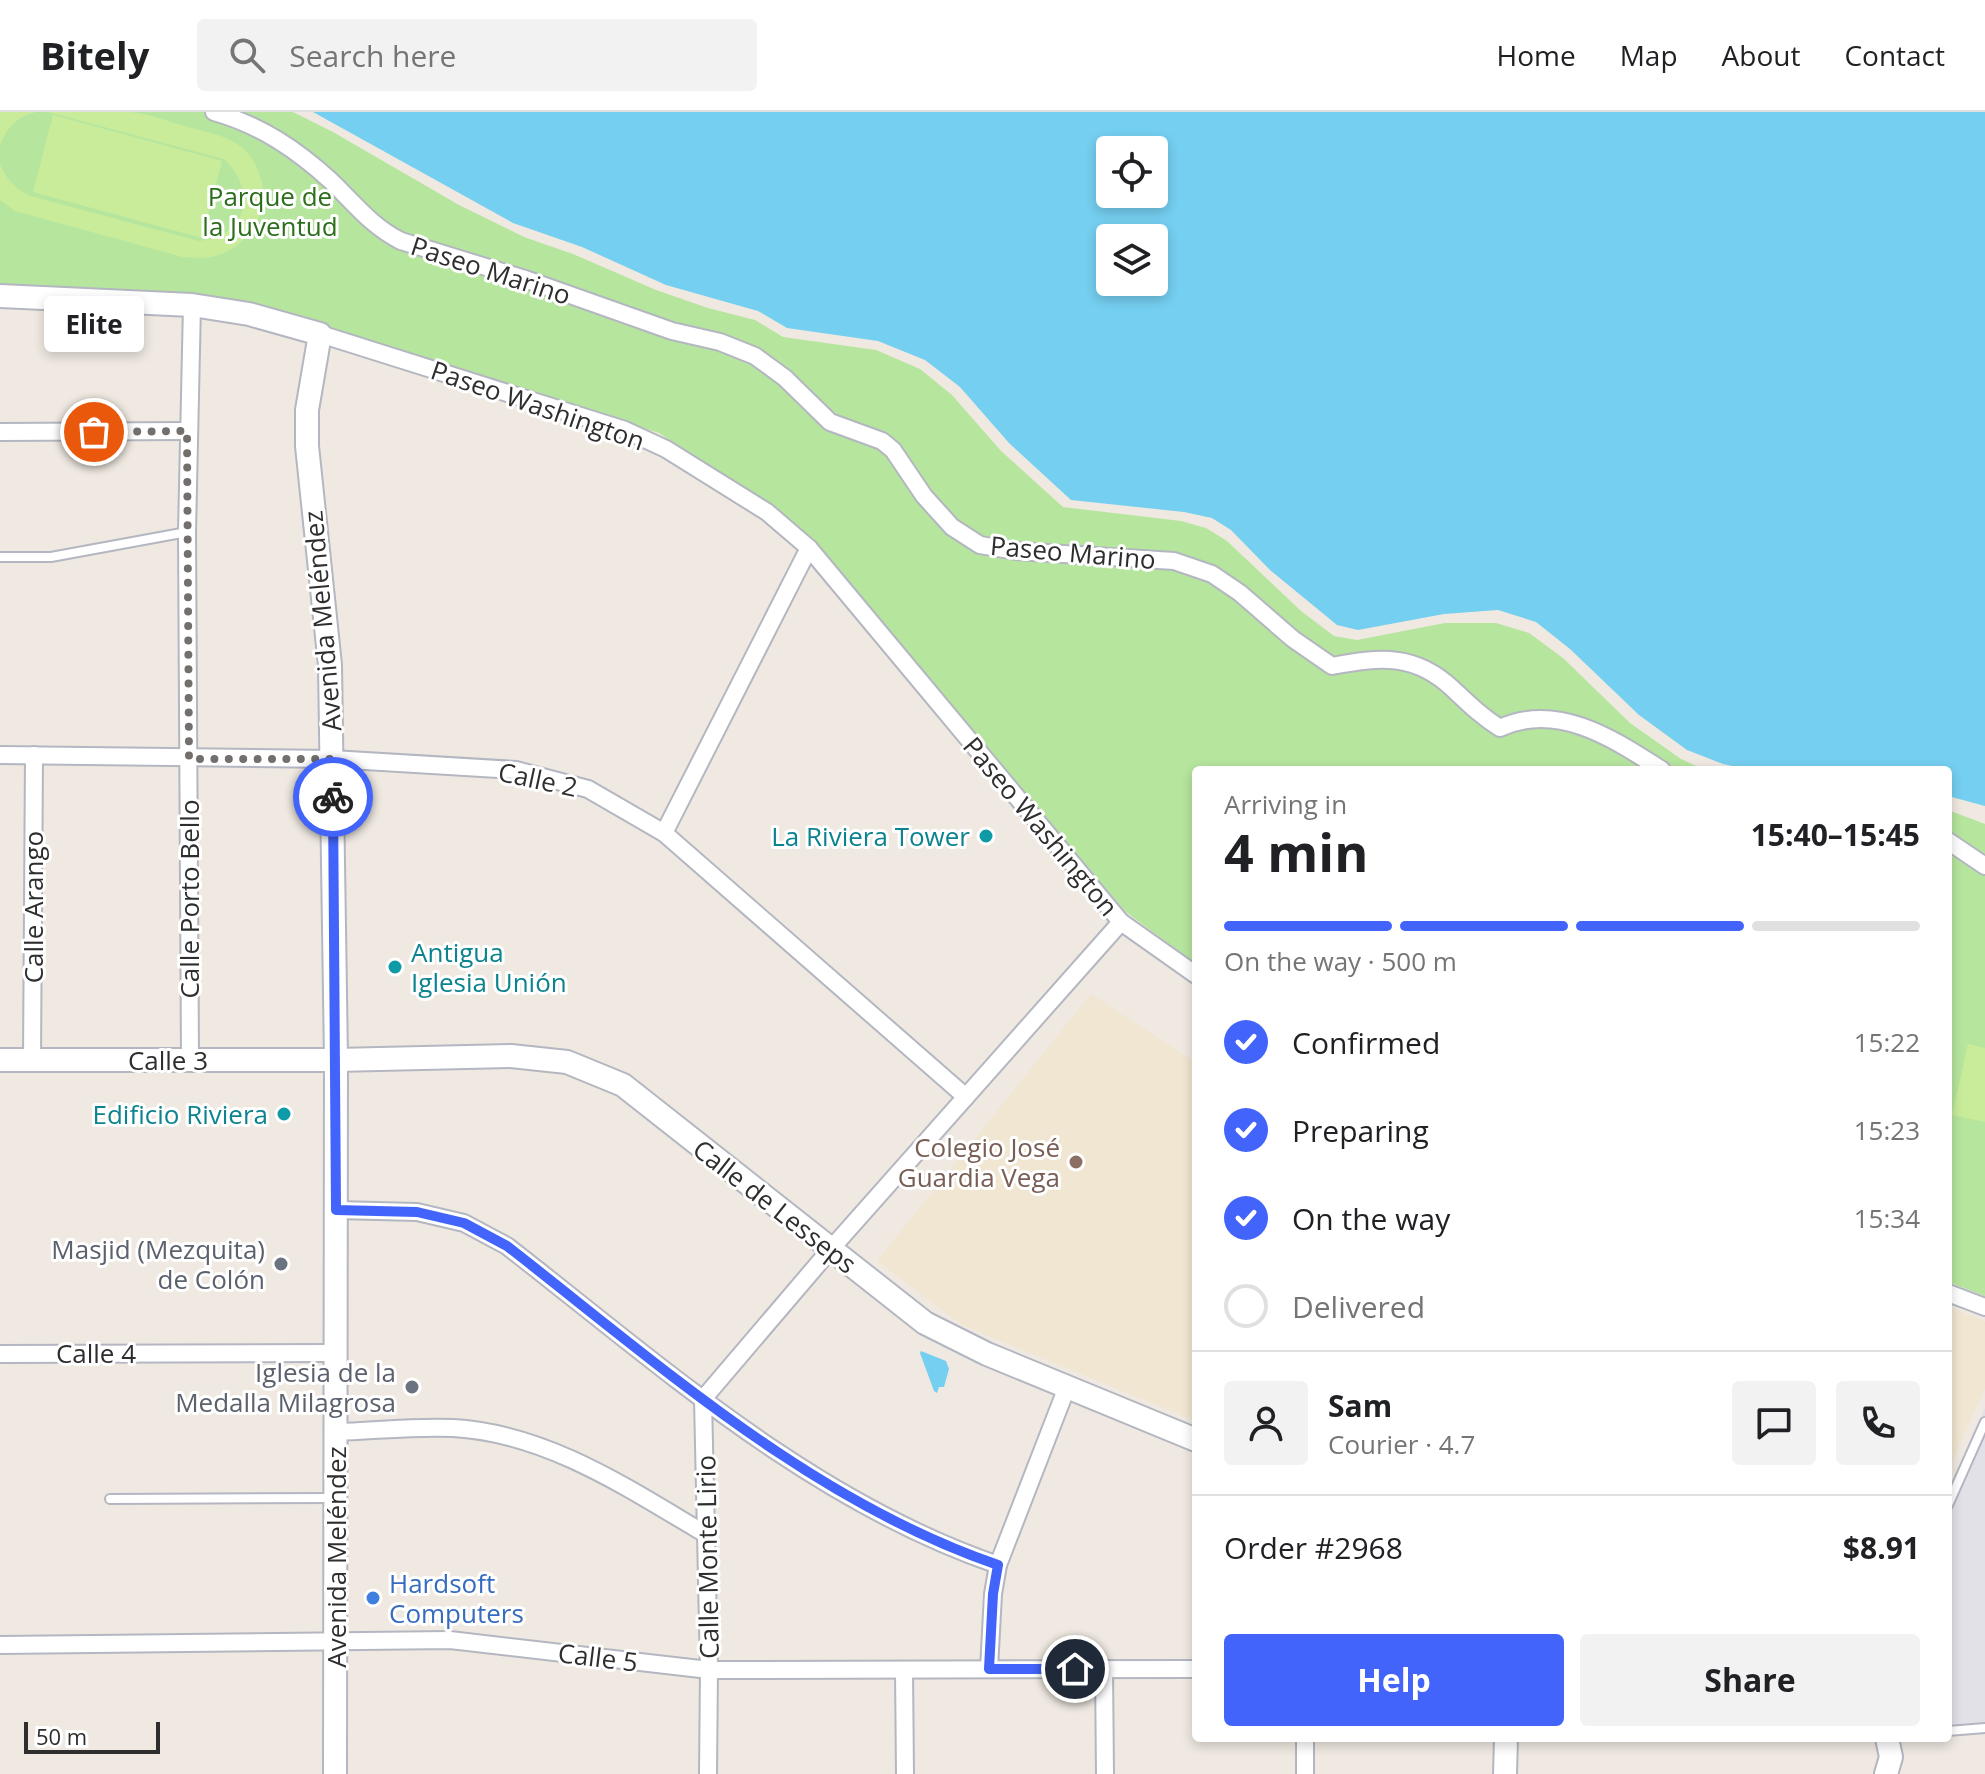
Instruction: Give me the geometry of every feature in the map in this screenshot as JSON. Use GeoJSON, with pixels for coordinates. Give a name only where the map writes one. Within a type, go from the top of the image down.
{"type":"FeatureCollection","features":[{"type":"Feature","properties":{"kind":"street","name":"Paseo Marino"},"geometry":{"type":"LineString","coordinates":[[214,112],[242,120],[275,136],[324,175],[376,226],[401,241],[502,272],[672,331],[720,342],[755,356],[785,378],[830,422],[882,441],[893,450],[924,496],[952,527],[980,545],[1016,551],[1174,561],[1212,574],[1332,666],[1379,658],[1422,665],[1451,686],[1479,715],[1500,728],[1514,721],[1541,718],[1564,721],[1593,730],[1655,766]]}},
{"type":"Feature","properties":{"kind":"street","name":"Paseo Washington"},"geometry":{"type":"LineString","coordinates":[[0,296],[192,305],[249,314],[625,430],[666,449],[767,512],[809,548],[1121,922],[1192,972]]}},
{"type":"Feature","properties":{"kind":"street","name":"Calle Porto Bello"},"geometry":{"type":"LineString","coordinates":[[190,1060],[187,431],[192,305]]}},
{"type":"Feature","properties":{"kind":"street","name":"Avenida Meléndez"},"geometry":{"type":"LineString","coordinates":[[320,334],[307,410],[307,446],[330,665],[332,759],[336,1060],[335,1774]]}},
{"type":"Feature","properties":{"kind":"street"},"geometry":{"type":"LineString","coordinates":[[0,432],[187,431]]}},
{"type":"Feature","properties":{"kind":"street"},"geometry":{"type":"LineString","coordinates":[[664,833],[809,548]]}},
{"type":"Feature","properties":{"kind":"street","name":"Calle 2"},"geometry":{"type":"LineString","coordinates":[[0,755],[332,759],[516,770],[588,789],[664,833],[966,1097]]}},
{"type":"Feature","properties":{"kind":"street","name":"Calle Arango"},"geometry":{"type":"LineString","coordinates":[[32,1060],[34,755]]}},
{"type":"Feature","properties":{"kind":"street"},"geometry":{"type":"LineString","coordinates":[[1952,844],[1985,866]]}},
{"type":"Feature","properties":{"kind":"street"},"geometry":{"type":"LineString","coordinates":[[703,1399],[830,1250],[1121,922]]}},
{"type":"Feature","properties":{"kind":"street","name":"Calle de Lesseps"},"geometry":{"type":"LineString","coordinates":[[336,1060],[511,1056],[567,1062],[623,1085],[925,1323],[987,1354],[1192,1438]]}},
{"type":"Feature","properties":{"kind":"street","name":"Calle 3"},"geometry":{"type":"LineString","coordinates":[[0,1060],[336,1060]]}},
{"type":"Feature","properties":{"kind":"street"},"geometry":{"type":"LineString","coordinates":[[336,1210],[417,1212],[464,1223],[507,1246],[768,1447],[856,1500],[951,1549],[998,1565]]}},
{"type":"Feature","properties":{"kind":"street"},"geometry":{"type":"LineString","coordinates":[[1952,1295],[1985,1307]]}},
{"type":"Feature","properties":{"kind":"street","name":"Calle 4"},"geometry":{"type":"LineString","coordinates":[[0,1354],[336,1353]]}},
{"type":"Feature","properties":{"kind":"street"},"geometry":{"type":"LineString","coordinates":[[989,1669],[993,1594],[998,1565],[1067,1387]]}},
{"type":"Feature","properties":{"kind":"street","name":"Calle Monte Lirio"},"geometry":{"type":"LineString","coordinates":[[703,1399],[708,1774]]}},
{"type":"Feature","properties":{"kind":"street"},"geometry":{"type":"LineString","coordinates":[[336,1432],[454,1428],[501,1435],[551,1451],[599,1472],[707,1535]]}},
{"type":"Feature","properties":{"kind":"street","name":"Calle 5"},"geometry":{"type":"LineString","coordinates":[[0,1645],[450,1640],[709,1670],[1192,1669]]}},
{"type":"Feature","properties":{"kind":"street"},"geometry":{"type":"LineString","coordinates":[[1104,1669],[1105,1774]]}},
{"type":"Feature","properties":{"kind":"street"},"geometry":{"type":"LineString","coordinates":[[904,1670],[905,1774]]}},
{"type":"Feature","properties":{"kind":"street"},"geometry":{"type":"LineString","coordinates":[[1305,1742],[1305,1774]]}},
{"type":"Feature","properties":{"kind":"street"},"geometry":{"type":"LineString","coordinates":[[1505,1774],[1506,1742]]}},
{"type":"Feature","properties":{"kind":"lane"},"geometry":{"type":"LineString","coordinates":[[0,557],[51,557],[187,532]]}},
{"type":"Feature","properties":{"kind":"lane"},"geometry":{"type":"LineString","coordinates":[[1952,1496],[1985,1422]]}},
{"type":"Feature","properties":{"kind":"lane"},"geometry":{"type":"LineString","coordinates":[[110,1499],[336,1498]]}},
{"type":"Feature","properties":{"kind":"lane"},"geometry":{"type":"LineString","coordinates":[[1952,1731],[1985,1728]]}},
{"type":"Feature","properties":{"kind":"shaded area","name":"Colegio José Guardia Vega"},"geometry":{"type":"Polygon","coordinates":[[[1091,994],[1192,1060],[1192,1419],[962,1325],[877,1261],[1091,994]]]}},
{"type":"Feature","properties":{"kind":"shaded area"},"geometry":{"type":"Polygon","coordinates":[[[1952,1309],[1985,1321],[1985,1388],[1952,1462],[1952,1309]]]}},
{"type":"Feature","properties":{"kind":"shaded area"},"geometry":{"type":"Polygon","coordinates":[[[1985,1408],[1985,1734],[1952,1736],[1952,1480],[1985,1408]]]}},
{"type":"Feature","properties":{"kind":"green space","name":"Parque de la Juventud"},"geometry":{"type":"Polygon","coordinates":[[[0,112],[293,112],[459,205],[524,237],[573,254],[656,290],[755,320],[783,337],[876,350],[920,369],[952,395],[1001,451],[1063,507],[1181,521],[1206,528],[1227,541],[1301,611],[1334,636],[1357,640],[1445,623],[1496,623],[1529,633],[1563,658],[1630,723],[1681,759],[1696,766],[1192,766],[1192,961],[1126,912],[799,527],[659,433],[252,308],[0,287],[0,112]]]}},
{"type":"Feature","properties":{"kind":"green space"},"geometry":{"type":"Polygon","coordinates":[[[0,112],[36,112],[14,123],[0,145],[0,112]]]}},
{"type":"Feature","properties":{"kind":"green space"},"geometry":{"type":"Polygon","coordinates":[[[48,112],[136,113],[234,142],[251,157],[262,184],[262,209],[257,221],[242,242],[231,249],[215,256],[192,258],[15,211],[0,200],[0,164],[12,183],[30,196],[199,241],[228,231],[243,210],[241,185],[224,159],[48,112]]]}},
{"type":"Feature","properties":{"kind":"green space"},"geometry":{"type":"Polygon","coordinates":[[[53,115],[222,161],[202,238],[33,192],[53,115]]]}},
{"type":"Feature","properties":{"kind":"green space"},"geometry":{"type":"Polygon","coordinates":[[[1952,812],[1985,824],[1985,1296],[1952,1284],[1952,812]]]}},
{"type":"Feature","properties":{"kind":"green space"},"geometry":{"type":"Polygon","coordinates":[[[1968,1044],[1985,1048],[1985,1122],[1952,1115],[1968,1044]]]}},
{"type":"Feature","properties":{"kind":"water"},"geometry":{"type":"Polygon","coordinates":[[[313,112],[1985,112],[1985,806],[1952,797],[1952,766],[1733,766],[1687,750],[1639,715],[1570,649],[1536,622],[1498,610],[1444,614],[1358,630],[1337,625],[1270,570],[1231,530],[1212,518],[1184,512],[1071,500],[1009,443],[960,387],[925,360],[878,341],[787,328],[758,311],[666,285],[582,247],[513,223],[313,112]]]}},
{"type":"Feature","properties":{"kind":"water"},"geometry":{"type":"Polygon","coordinates":[[[921,1351],[946,1361],[949,1369],[944,1387],[939,1387],[937,1393],[934,1391],[921,1351]]]}},
{"type":"Feature","properties":{"kind":"way so far"},"geometry":{"type":"LineString","coordinates":[[94,432],[187,431],[189,759],[332,759],[333,797]]}},
{"type":"Feature","properties":{"kind":"place","name":"Elite"},"geometry":{"type":"Point","coordinates":[94,432]}},
{"type":"Feature","properties":{"kind":"place","name":"La Riviera Tower"},"geometry":{"type":"Point","coordinates":[986,836]}},
{"type":"Feature","properties":{"kind":"place","name":"Antigua Iglesia Unión"},"geometry":{"type":"Point","coordinates":[395,967]}},
{"type":"Feature","properties":{"kind":"place","name":"Edificio Riviera"},"geometry":{"type":"Point","coordinates":[284,1114]}},
{"type":"Feature","properties":{"kind":"place","name":"Colegio José Guardia Vega"},"geometry":{"type":"Point","coordinates":[1076,1162]}},
{"type":"Feature","properties":{"kind":"place","name":"Masjid (Mezquita) de Colón"},"geometry":{"type":"Point","coordinates":[281,1264]}},
{"type":"Feature","properties":{"kind":"place","name":"Iglesia de la Medalla Milagrosa"},"geometry":{"type":"Point","coordinates":[412,1387]}},
{"type":"Feature","properties":{"kind":"place","name":"Hardsoft Computers"},"geometry":{"type":"Point","coordinates":[373,1598]}},
{"type":"Feature","properties":{"kind":"route"},"geometry":{"type":"LineString","coordinates":[[333,797],[336,1210],[417,1212],[464,1223],[507,1246],[768,1447],[856,1500],[951,1549],[998,1565],[993,1594],[989,1669],[1075,1669]]}}]}
